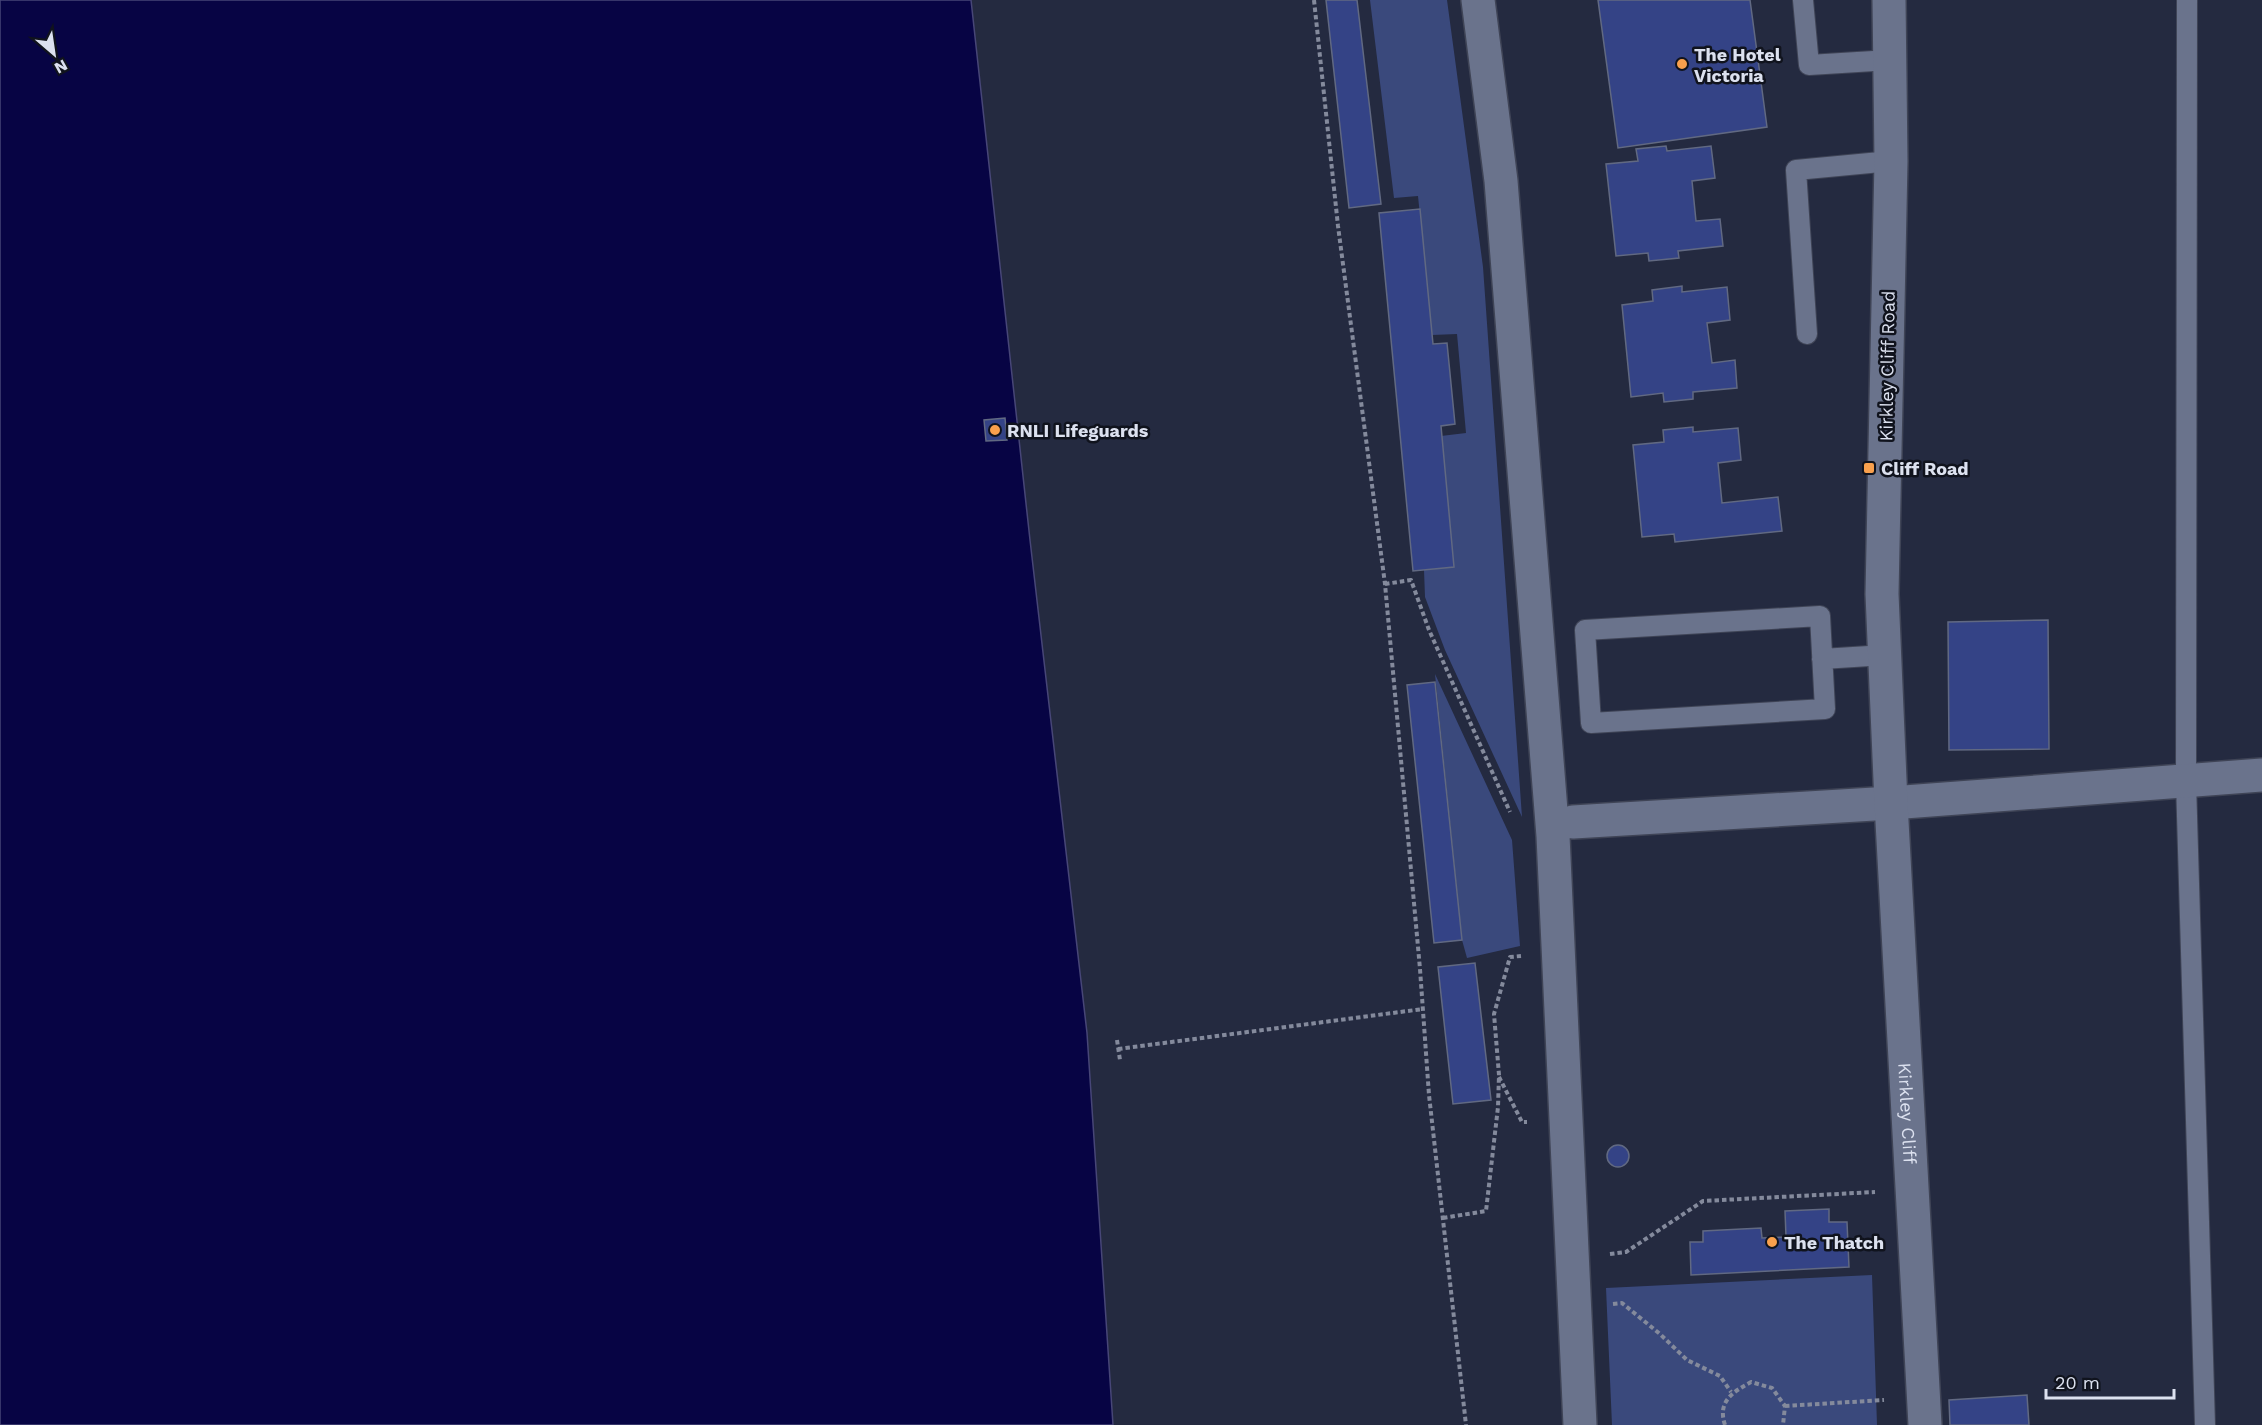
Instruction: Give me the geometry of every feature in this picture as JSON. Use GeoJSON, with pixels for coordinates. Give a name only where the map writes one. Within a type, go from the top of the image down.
{"type":"FeatureCollection","features":[{"type":"Feature","properties":{"kind":"street"},"geometry":{"type":"LineString","coordinates":[[1478,0],[1501,181],[1553,836],[1580,1425]]}},
{"type":"Feature","properties":{"kind":"street","name":"Kirkley Cliff Road"},"geometry":{"type":"LineString","coordinates":[[1889,0],[1891,160],[1882,594],[1891,803]]}},
{"type":"Feature","properties":{"kind":"street"},"geometry":{"type":"LineString","coordinates":[[1573,822],[1891,803],[2262,775]]}},
{"type":"Feature","properties":{"kind":"street","name":"Kirkley Cliff"},"geometry":{"type":"LineString","coordinates":[[1891,803],[1924,1412]]}},
{"type":"Feature","properties":{"kind":"lane"},"geometry":{"type":"LineString","coordinates":[[1803,0],[1809,65],[1890,60]]}},
{"type":"Feature","properties":{"kind":"lane"},"geometry":{"type":"LineString","coordinates":[[2187,0],[2186,782],[2205,1425]]}},
{"type":"Feature","properties":{"kind":"lane"},"geometry":{"type":"LineString","coordinates":[[1807,334],[1796,170],[1891,160]]}},
{"type":"Feature","properties":{"kind":"lane"},"geometry":{"type":"LineString","coordinates":[[1820,616],[1822,659],[1825,709],[1591,723],[1585,630],[1820,616]]}},
{"type":"Feature","properties":{"kind":"lane"},"geometry":{"type":"LineString","coordinates":[[1822,659],[1885,655]]}},
{"type":"Feature","properties":{"kind":"path"},"geometry":{"type":"LineString","coordinates":[[1314,0],[1338,226],[1385,584],[1429,1095],[1466,1425]]}},
{"type":"Feature","properties":{"kind":"path"},"geometry":{"type":"LineString","coordinates":[[1385,584],[1411,580],[1430,630],[1512,818]]}},
{"type":"Feature","properties":{"kind":"path"},"geometry":{"type":"LineString","coordinates":[[1443,1218],[1486,1211],[1498,1107],[1494,1014],[1510,957],[1559,953]]}},
{"type":"Feature","properties":{"kind":"path"},"geometry":{"type":"LineString","coordinates":[[1118,1049],[1423,1009]]}},
{"type":"Feature","properties":{"kind":"path"},"geometry":{"type":"LineString","coordinates":[[1117,1040],[1120,1060]]}},
{"type":"Feature","properties":{"kind":"path"},"geometry":{"type":"LineString","coordinates":[[1572,1259],[1626,1252],[1703,1201],[1912,1190]]}},
{"type":"Feature","properties":{"kind":"path"},"geometry":{"type":"LineString","coordinates":[[1575,1307],[1623,1303],[1688,1360],[1720,1376],[1731,1392]]}},
{"type":"Feature","properties":{"kind":"path"},"geometry":{"type":"LineString","coordinates":[[1725,1425],[1724,1406],[1731,1392],[1751,1382],[1772,1388],[1785,1406],[1783,1425]]}},
{"type":"Feature","properties":{"kind":"path"},"geometry":{"type":"LineString","coordinates":[[1785,1406],[1924,1412]]}},
{"type":"Feature","properties":{"kind":"shaded area"},"geometry":{"type":"Polygon","coordinates":[[[0,0],[971,0],[1087,1033],[1113,1425],[0,1425],[0,0]]]}},
{"type":"Feature","properties":{"kind":"shaded area"},"geometry":{"type":"Polygon","coordinates":[[[1370,0],[1447,0],[1483,267],[1522,817],[1445,650],[1425,597],[1424,570],[1454,567],[1441,436],[1466,433],[1457,334],[1432,335],[1418,196],[1394,198],[1370,0]]]}},
{"type":"Feature","properties":{"kind":"shaded area"},"geometry":{"type":"Polygon","coordinates":[[[1435,674],[1512,840],[1520,946],[1467,958],[1462,940],[1435,674]]]}},
{"type":"Feature","properties":{"kind":"shaded area"},"geometry":{"type":"Polygon","coordinates":[[[1872,1275],[1877,1425],[1612,1425],[1606,1288],[1872,1275]]]}},
{"type":"Feature","properties":{"kind":"building"},"geometry":{"type":"Polygon","coordinates":[[[1326,0],[1357,0],[1381,204],[1349,208],[1326,0]]]}},
{"type":"Feature","properties":{"kind":"building","name":"The Hotel Victoria"},"geometry":{"type":"Polygon","coordinates":[[[1598,0],[1750,0],[1767,127],[1618,148],[1598,0]]]}},
{"type":"Feature","properties":{"kind":"building"},"geometry":{"type":"Polygon","coordinates":[[[1666,146],[1667,151],[1711,146],[1715,178],[1692,181],[1696,221],[1720,219],[1723,246],[1678,251],[1679,258],[1649,261],[1648,253],[1616,256],[1606,164],[1638,161],[1636,149],[1666,146]]]}},
{"type":"Feature","properties":{"kind":"building"},"geometry":{"type":"Polygon","coordinates":[[[1420,209],[1433,344],[1447,343],[1455,424],[1441,426],[1454,567],[1413,571],[1379,213],[1420,209]]]}},
{"type":"Feature","properties":{"kind":"building"},"geometry":{"type":"Polygon","coordinates":[[[1682,286],[1682,292],[1727,287],[1730,320],[1707,323],[1712,363],[1735,360],[1737,388],[1693,392],[1693,399],[1664,402],[1663,393],[1631,397],[1622,305],[1653,301],[1652,290],[1682,286]]]}},
{"type":"Feature","properties":{"kind":"building","name":"RNLI Lifeguards"},"geometry":{"type":"Polygon","coordinates":[[[1005,418],[1007,440],[986,441],[984,420],[1005,418]]]}},
{"type":"Feature","properties":{"kind":"building"},"geometry":{"type":"Polygon","coordinates":[[[1693,427],[1693,432],[1738,428],[1741,460],[1718,463],[1722,503],[1778,497],[1782,531],[1675,542],[1674,534],[1642,537],[1633,445],[1664,442],[1663,430],[1693,427]]]}},
{"type":"Feature","properties":{"kind":"building"},"geometry":{"type":"Polygon","coordinates":[[[2048,620],[2049,749],[1949,750],[1948,622],[2048,620]]]}},
{"type":"Feature","properties":{"kind":"building"},"geometry":{"type":"Polygon","coordinates":[[[1435,682],[1462,940],[1434,943],[1407,685],[1435,682]]]}},
{"type":"Feature","properties":{"kind":"building"},"geometry":{"type":"Polygon","coordinates":[[[1475,963],[1491,1100],[1453,1104],[1438,967],[1475,963]]]}},
{"type":"Feature","properties":{"kind":"building"},"geometry":{"type":"Polygon","coordinates":[[[1618,1145],[1626,1148],[1629,1156],[1626,1164],[1618,1167],[1610,1164],[1607,1156],[1610,1148],[1618,1145]]]}},
{"type":"Feature","properties":{"kind":"building","name":"The Thatch"},"geometry":{"type":"Polygon","coordinates":[[[1829,1209],[1829,1222],[1847,1222],[1849,1267],[1691,1275],[1690,1242],[1703,1242],[1703,1231],[1761,1228],[1762,1238],[1786,1237],[1785,1211],[1829,1209]]]}},
{"type":"Feature","properties":{"kind":"building"},"geometry":{"type":"Polygon","coordinates":[[[2027,1395],[2029,1425],[1950,1425],[1949,1400],[2027,1395]]]}},
{"type":"Feature","properties":{"kind":"place","name":"The Hotel Victoria"},"geometry":{"type":"Point","coordinates":[1682,64]}},
{"type":"Feature","properties":{"kind":"place","name":"RNLI Lifeguards"},"geometry":{"type":"Point","coordinates":[995,430]}},
{"type":"Feature","properties":{"kind":"place","name":"Cliff Road"},"geometry":{"type":"Point","coordinates":[1869,468]}},
{"type":"Feature","properties":{"kind":"place","name":"The Thatch"},"geometry":{"type":"Point","coordinates":[1772,1242]}}]}
